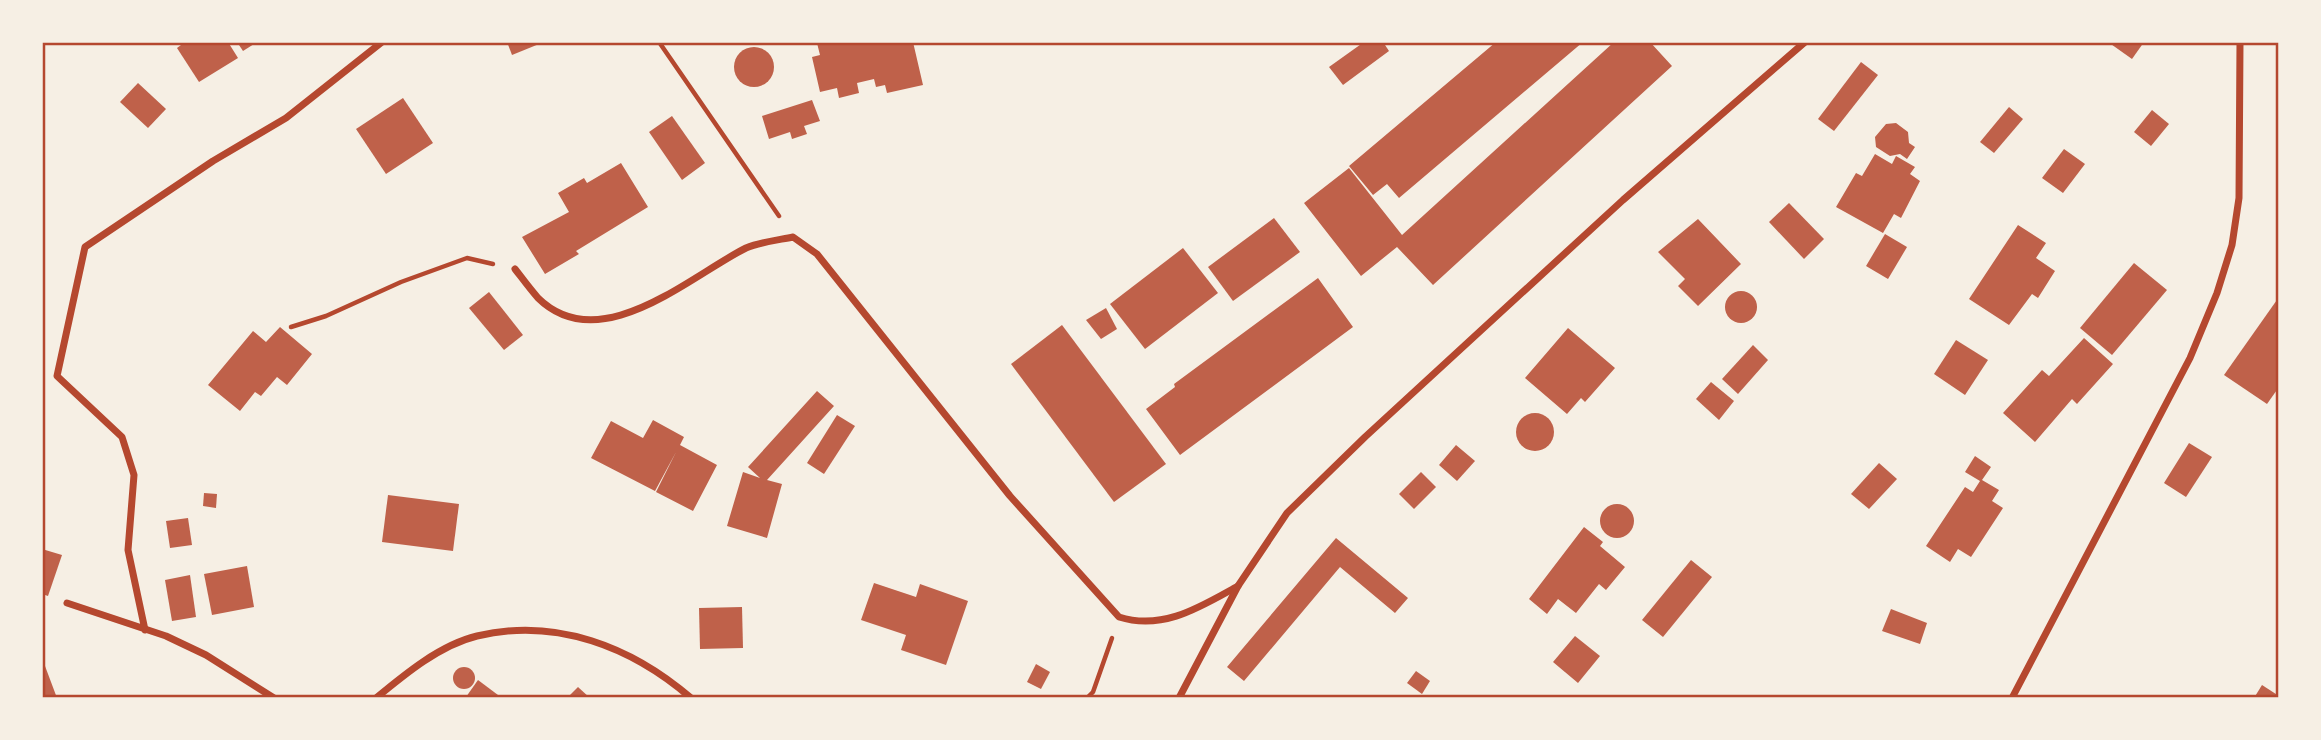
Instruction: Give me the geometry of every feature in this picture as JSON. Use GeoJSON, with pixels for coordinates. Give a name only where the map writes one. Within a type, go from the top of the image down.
{"type":"FeatureCollection","features":[{"type":"Feature","properties":{"kind":"street"},"geometry":{"type":"LineString","coordinates":[[145,630],[128,550],[134,475],[122,437],[57,376],[85,247],[213,161],[286,118],[382,42]]}},
{"type":"Feature","properties":{"kind":"street"},"geometry":{"type":"LineString","coordinates":[[1180,698],[1238,586],[1287,513],[1365,437],[1623,200],[1805,42]]}},
{"type":"Feature","properties":{"kind":"street"},"geometry":{"type":"LineString","coordinates":[[2012,698],[2190,358],[2217,293],[2232,245],[2239,198],[2240,42]]}},
{"type":"Feature","properties":{"kind":"street"},"geometry":{"type":"LineString","coordinates":[[514,269],[540,300],[564,314],[585,318],[621,316],[645,308],[748,247],[793,237],[817,254],[1010,496],[1119,617],[1138,623],[1159,621],[1189,613],[1238,586]]}},
{"type":"Feature","properties":{"kind":"street"},"geometry":{"type":"LineString","coordinates":[[67,603],[206,655],[271,697]]}},
{"type":"Feature","properties":{"kind":"street"},"geometry":{"type":"LineString","coordinates":[[376,698],[429,658],[476,636],[531,631],[574,634],[615,648],[650,665],[691,698]]}},
{"type":"Feature","properties":{"kind":"path"},"geometry":{"type":"LineString","coordinates":[[659,42],[785,222]]}},
{"type":"Feature","properties":{"kind":"path"},"geometry":{"type":"LineString","coordinates":[[291,327],[326,316],[401,282],[467,258],[514,269]]}},
{"type":"Feature","properties":{"kind":"path"},"geometry":{"type":"LineString","coordinates":[[1087,698],[1093,692],[1119,617]]}},
{"type":"Feature","properties":{"kind":"building"},"geometry":{"type":"Polygon","coordinates":[[[185,42],[228,42],[238,58],[199,82],[177,48],[185,42]]]}},
{"type":"Feature","properties":{"kind":"building"},"geometry":{"type":"Polygon","coordinates":[[[237,42],[257,42],[243,51],[237,42]]]}},
{"type":"Feature","properties":{"kind":"building"},"geometry":{"type":"Polygon","coordinates":[[[507,42],[544,42],[512,55],[507,42]]]}},
{"type":"Feature","properties":{"kind":"building"},"geometry":{"type":"Polygon","coordinates":[[[913,42],[923,85],[887,93],[885,85],[876,87],[874,79],[857,83],[859,93],[839,98],[837,88],[820,92],[812,57],[820,55],[817,43],[913,42]]]}},
{"type":"Feature","properties":{"kind":"building"},"geometry":{"type":"Polygon","coordinates":[[[1364,42],[1383,42],[1389,51],[1343,85],[1329,67],[1364,42]]]}},
{"type":"Feature","properties":{"kind":"building"},"geometry":{"type":"Polygon","coordinates":[[[1496,42],[1583,42],[1399,198],[1387,184],[1373,195],[1349,166],[1496,42]]]}},
{"type":"Feature","properties":{"kind":"building"},"geometry":{"type":"Polygon","coordinates":[[[1614,42],[1650,42],[1672,66],[1433,285],[1397,247],[1361,276],[1304,203],[1349,168],[1402,235],[1614,42]]]}},
{"type":"Feature","properties":{"kind":"building"},"geometry":{"type":"Polygon","coordinates":[[[2108,42],[2144,42],[2132,59],[2108,42]]]}},
{"type":"Feature","properties":{"kind":"building"},"geometry":{"type":"Polygon","coordinates":[[[754,47],[762,48],[768,53],[773,59],[773,75],[768,81],[762,86],[754,87],[746,86],[740,81],[735,75],[734,67],[735,59],[740,53],[746,48],[754,47]]]}},
{"type":"Feature","properties":{"kind":"building"},"geometry":{"type":"Polygon","coordinates":[[[1861,62],[1878,75],[1834,131],[1818,119],[1861,62]]]}},
{"type":"Feature","properties":{"kind":"building"},"geometry":{"type":"Polygon","coordinates":[[[138,83],[166,109],[148,128],[120,102],[138,83]]]}},
{"type":"Feature","properties":{"kind":"building"},"geometry":{"type":"Polygon","coordinates":[[[403,98],[433,143],[386,174],[356,129],[403,98]]]}},
{"type":"Feature","properties":{"kind":"building"},"geometry":{"type":"Polygon","coordinates":[[[812,100],[820,121],[804,126],[807,134],[792,139],[790,132],[769,139],[762,116],[812,100]]]}},
{"type":"Feature","properties":{"kind":"building"},"geometry":{"type":"Polygon","coordinates":[[[2009,107],[2023,119],[1994,153],[1980,142],[2009,107]]]}},
{"type":"Feature","properties":{"kind":"building"},"geometry":{"type":"Polygon","coordinates":[[[2152,110],[2169,124],[2151,146],[2134,132],[2152,110]]]}},
{"type":"Feature","properties":{"kind":"building"},"geometry":{"type":"Polygon","coordinates":[[[672,116],[705,163],[682,180],[649,132],[672,116]]]}},
{"type":"Feature","properties":{"kind":"building"},"geometry":{"type":"Polygon","coordinates":[[[1896,123],[1908,132],[1909,143],[1915,147],[1907,159],[1900,154],[1890,156],[1876,147],[1875,137],[1886,124],[1896,123]]]}},
{"type":"Feature","properties":{"kind":"building"},"geometry":{"type":"Polygon","coordinates":[[[2064,149],[2085,164],[2063,193],[2042,178],[2064,149]]]}},
{"type":"Feature","properties":{"kind":"building"},"geometry":{"type":"Polygon","coordinates":[[[1875,154],[1892,164],[1896,156],[1915,167],[1910,174],[1920,181],[1901,218],[1894,214],[1883,233],[1836,207],[1856,173],[1862,176],[1875,154]]]}},
{"type":"Feature","properties":{"kind":"building"},"geometry":{"type":"Polygon","coordinates":[[[621,163],[648,207],[576,251],[579,254],[545,274],[522,237],[569,212],[558,193],[584,178],[587,183],[621,163]]]}},
{"type":"Feature","properties":{"kind":"building"},"geometry":{"type":"Polygon","coordinates":[[[1789,203],[1824,239],[1804,259],[1769,222],[1789,203]]]}},
{"type":"Feature","properties":{"kind":"building"},"geometry":{"type":"Polygon","coordinates":[[[1274,218],[1300,252],[1233,301],[1208,267],[1274,218]]]}},
{"type":"Feature","properties":{"kind":"building"},"geometry":{"type":"Polygon","coordinates":[[[1698,219],[1741,264],[1698,306],[1678,286],[1685,279],[1658,252],[1698,219]]]}},
{"type":"Feature","properties":{"kind":"building"},"geometry":{"type":"Polygon","coordinates":[[[2018,225],[2046,243],[2036,258],[2055,271],[2038,298],[2032,294],[2009,325],[1969,299],[2018,225]]]}},
{"type":"Feature","properties":{"kind":"building"},"geometry":{"type":"Polygon","coordinates":[[[1885,234],[1907,247],[1888,279],[1866,266],[1885,234]]]}},
{"type":"Feature","properties":{"kind":"building"},"geometry":{"type":"Polygon","coordinates":[[[1183,248],[1218,293],[1145,349],[1110,304],[1183,248]]]}},
{"type":"Feature","properties":{"kind":"building"},"geometry":{"type":"Polygon","coordinates":[[[2134,263],[2167,290],[2112,355],[2080,328],[2134,263]]]}},
{"type":"Feature","properties":{"kind":"building"},"geometry":{"type":"Polygon","coordinates":[[[1318,278],[1353,327],[1180,455],[1146,409],[1175,387],[1174,384],[1318,278]]]}},
{"type":"Feature","properties":{"kind":"building"},"geometry":{"type":"Polygon","coordinates":[[[1741,291],[1752,296],[1757,307],[1752,318],[1741,323],[1730,318],[1725,307],[1730,296],[1741,291]]]}},
{"type":"Feature","properties":{"kind":"building"},"geometry":{"type":"Polygon","coordinates":[[[489,292],[523,335],[504,350],[469,308],[489,292]]]}},
{"type":"Feature","properties":{"kind":"building"},"geometry":{"type":"Polygon","coordinates":[[[2279,297],[2279,387],[2267,404],[2224,375],[2279,297]]]}},
{"type":"Feature","properties":{"kind":"building"},"geometry":{"type":"Polygon","coordinates":[[[1106,308],[1117,329],[1101,339],[1086,320],[1106,308]]]}},
{"type":"Feature","properties":{"kind":"building"},"geometry":{"type":"Polygon","coordinates":[[[1062,325],[1166,464],[1114,502],[1011,364],[1062,325]]]}},
{"type":"Feature","properties":{"kind":"building"},"geometry":{"type":"Polygon","coordinates":[[[280,327],[312,354],[287,385],[277,377],[261,396],[255,392],[240,411],[208,385],[253,331],[266,342],[280,327]]]}},
{"type":"Feature","properties":{"kind":"building"},"geometry":{"type":"Polygon","coordinates":[[[1568,328],[1615,368],[1585,402],[1581,398],[1567,414],[1525,378],[1568,328]]]}},
{"type":"Feature","properties":{"kind":"building"},"geometry":{"type":"Polygon","coordinates":[[[2084,338],[2113,364],[2077,404],[2072,399],[2035,442],[2003,413],[2042,370],[2049,376],[2084,338]]]}},
{"type":"Feature","properties":{"kind":"building"},"geometry":{"type":"Polygon","coordinates":[[[1956,340],[1988,360],[1965,395],[1934,374],[1956,340]]]}},
{"type":"Feature","properties":{"kind":"building"},"geometry":{"type":"Polygon","coordinates":[[[1753,345],[1768,360],[1738,394],[1722,379],[1753,345]]]}},
{"type":"Feature","properties":{"kind":"building"},"geometry":{"type":"Polygon","coordinates":[[[1711,382],[1734,401],[1719,420],[1696,399],[1711,382]]]}},
{"type":"Feature","properties":{"kind":"building"},"geometry":{"type":"Polygon","coordinates":[[[817,391],[834,406],[767,480],[782,484],[767,538],[727,526],[743,472],[760,478],[748,467],[817,391]]]}},
{"type":"Feature","properties":{"kind":"building"},"geometry":{"type":"Polygon","coordinates":[[[1535,413],[1549,418],[1554,432],[1549,446],[1535,451],[1521,446],[1516,432],[1521,418],[1535,413]]]}},
{"type":"Feature","properties":{"kind":"building"},"geometry":{"type":"Polygon","coordinates":[[[837,415],[855,426],[824,474],[807,463],[837,415]]]}},
{"type":"Feature","properties":{"kind":"building"},"geometry":{"type":"Polygon","coordinates":[[[653,420],[684,437],[680,445],[717,465],[693,511],[656,492],[676,452],[655,491],[591,458],[611,421],[643,438],[653,420]]]}},
{"type":"Feature","properties":{"kind":"building"},"geometry":{"type":"Polygon","coordinates":[[[2189,443],[2212,457],[2186,497],[2164,483],[2189,443]]]}},
{"type":"Feature","properties":{"kind":"building"},"geometry":{"type":"Polygon","coordinates":[[[1456,445],[1475,461],[1457,481],[1439,465],[1456,445]]]}},
{"type":"Feature","properties":{"kind":"building"},"geometry":{"type":"Polygon","coordinates":[[[1975,456],[1991,467],[1982,480],[1999,490],[1992,501],[2003,508],[1971,557],[1958,549],[1950,562],[1926,546],[1965,487],[1973,492],[1980,481],[1965,472],[1975,456]]]}},
{"type":"Feature","properties":{"kind":"building"},"geometry":{"type":"Polygon","coordinates":[[[1879,463],[1897,479],[1869,509],[1851,494],[1879,463]]]}},
{"type":"Feature","properties":{"kind":"building"},"geometry":{"type":"Polygon","coordinates":[[[1421,472],[1436,487],[1414,509],[1399,494],[1421,472]]]}},
{"type":"Feature","properties":{"kind":"building"},"geometry":{"type":"Polygon","coordinates":[[[204,493],[217,494],[216,508],[203,506],[204,493]]]}},
{"type":"Feature","properties":{"kind":"building"},"geometry":{"type":"Polygon","coordinates":[[[388,495],[459,504],[453,551],[382,542],[388,495]]]}},
{"type":"Feature","properties":{"kind":"building"},"geometry":{"type":"Polygon","coordinates":[[[1617,504],[1629,509],[1634,521],[1629,533],[1617,538],[1605,533],[1600,521],[1605,509],[1617,504]]]}},
{"type":"Feature","properties":{"kind":"building"},"geometry":{"type":"Polygon","coordinates":[[[188,518],[192,545],[170,548],[166,521],[188,518]]]}},
{"type":"Feature","properties":{"kind":"building"},"geometry":{"type":"Polygon","coordinates":[[[1584,527],[1603,542],[1600,546],[1625,567],[1606,590],[1599,584],[1576,613],[1558,599],[1547,614],[1529,599],[1584,527]]]}},
{"type":"Feature","properties":{"kind":"building"},"geometry":{"type":"Polygon","coordinates":[[[1336,538],[1408,598],[1395,613],[1340,567],[1244,681],[1227,667],[1336,538]]]}},
{"type":"Feature","properties":{"kind":"building"},"geometry":{"type":"Polygon","coordinates":[[[42,549],[62,555],[48,596],[42,594],[42,549]]]}},
{"type":"Feature","properties":{"kind":"building"},"geometry":{"type":"Polygon","coordinates":[[[1691,560],[1712,577],[1663,637],[1642,620],[1691,560]]]}},
{"type":"Feature","properties":{"kind":"building"},"geometry":{"type":"Polygon","coordinates":[[[247,566],[254,607],[212,615],[204,574],[247,566]]]}},
{"type":"Feature","properties":{"kind":"building"},"geometry":{"type":"Polygon","coordinates":[[[190,575],[196,617],[172,621],[165,580],[190,575]]]}},
{"type":"Feature","properties":{"kind":"building"},"geometry":{"type":"Polygon","coordinates":[[[874,583],[916,597],[920,584],[968,601],[946,665],[901,650],[906,635],[861,620],[874,583]]]}},
{"type":"Feature","properties":{"kind":"building"},"geometry":{"type":"Polygon","coordinates":[[[742,607],[743,648],[700,649],[699,608],[742,607]]]}},
{"type":"Feature","properties":{"kind":"building"},"geometry":{"type":"Polygon","coordinates":[[[1891,609],[1927,623],[1920,644],[1882,631],[1891,609]]]}},
{"type":"Feature","properties":{"kind":"building"},"geometry":{"type":"Polygon","coordinates":[[[1575,636],[1600,656],[1578,683],[1553,662],[1575,636]]]}},
{"type":"Feature","properties":{"kind":"building"},"geometry":{"type":"Polygon","coordinates":[[[42,658],[57,698],[42,698],[42,658]]]}},
{"type":"Feature","properties":{"kind":"building"},"geometry":{"type":"Polygon","coordinates":[[[1036,664],[1050,672],[1041,689],[1027,682],[1036,664]]]}},
{"type":"Feature","properties":{"kind":"building"},"geometry":{"type":"Polygon","coordinates":[[[464,667],[472,670],[475,678],[472,686],[464,689],[456,686],[453,678],[456,670],[464,667]]]}},
{"type":"Feature","properties":{"kind":"building"},"geometry":{"type":"Polygon","coordinates":[[[1416,671],[1430,681],[1422,694],[1407,683],[1416,671]]]}},
{"type":"Feature","properties":{"kind":"building"},"geometry":{"type":"Polygon","coordinates":[[[478,680],[502,698],[466,697],[478,680]]]}},
{"type":"Feature","properties":{"kind":"building"},"geometry":{"type":"Polygon","coordinates":[[[2262,685],[2279,696],[2279,698],[2254,698],[2262,685]]]}},
{"type":"Feature","properties":{"kind":"building"},"geometry":{"type":"Polygon","coordinates":[[[578,687],[590,698],[567,698],[578,687]]]}}]}
